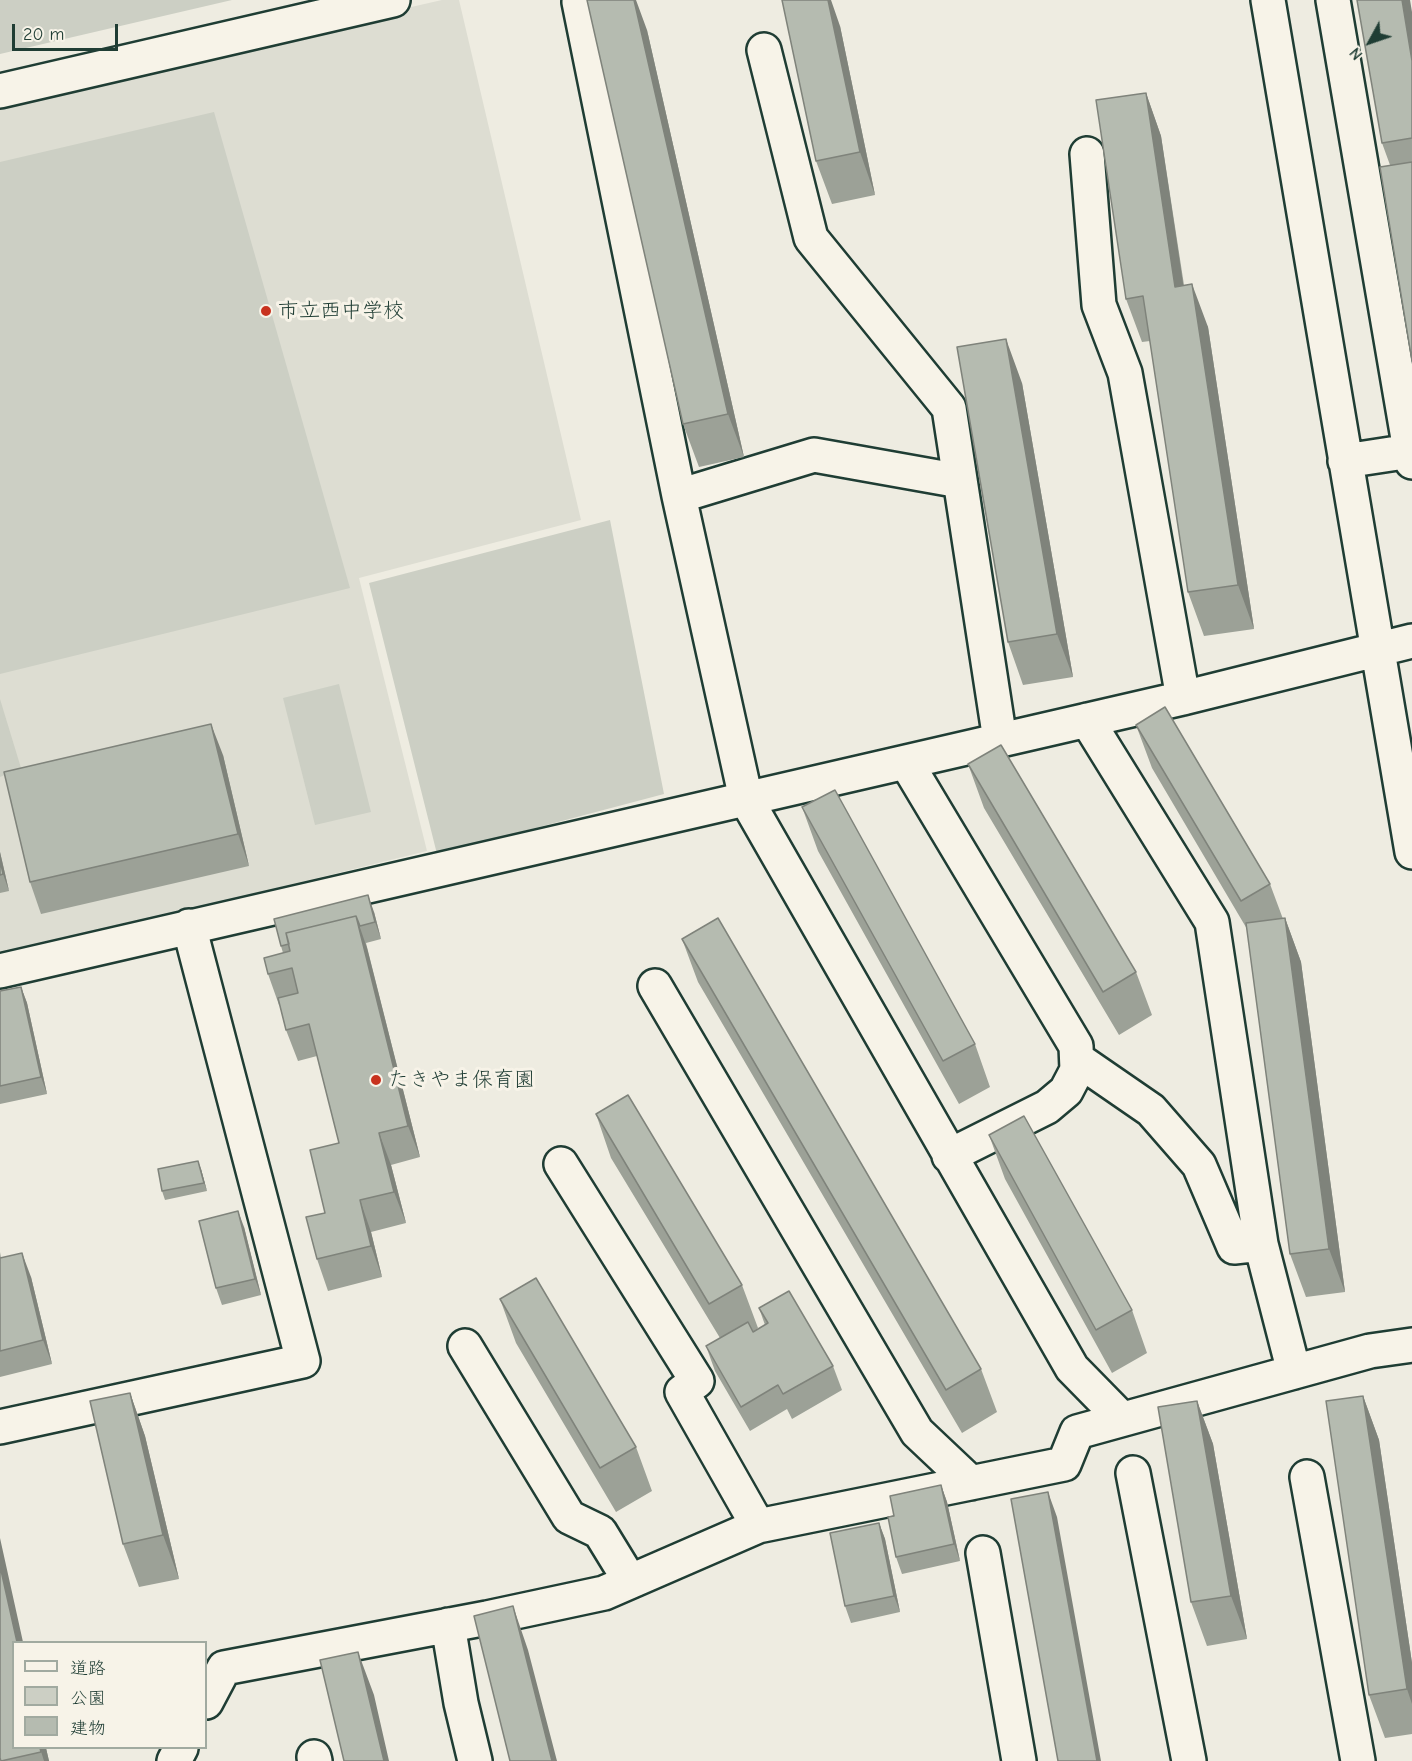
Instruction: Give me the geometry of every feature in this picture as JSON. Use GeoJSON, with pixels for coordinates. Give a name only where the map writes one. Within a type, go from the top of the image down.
{"type":"FeatureCollection","features":[{"type":"Feature","properties":{"kind":"street"},"geometry":{"type":"LineString","coordinates":[[0,91],[393,0]]}},
{"type":"Feature","properties":{"kind":"street"},"geometry":{"type":"LineString","coordinates":[[1268,0],[1412,852]]}},
{"type":"Feature","properties":{"kind":"street"},"geometry":{"type":"LineString","coordinates":[[1332,0],[1411,457],[1345,460]]}},
{"type":"Feature","properties":{"kind":"street"},"geometry":{"type":"LineString","coordinates":[[579,2],[679,496],[746,799],[1072,1368],[1122,1419]]}},
{"type":"Feature","properties":{"kind":"street"},"geometry":{"type":"LineString","coordinates":[[764,50],[811,238],[949,408],[1000,740]]}},
{"type":"Feature","properties":{"kind":"street"},"geometry":{"type":"LineString","coordinates":[[1087,154],[1099,305],[1125,373],[1183,698]]}},
{"type":"Feature","properties":{"kind":"street"},"geometry":{"type":"LineString","coordinates":[[679,496],[814,455],[960,481]]}},
{"type":"Feature","properties":{"kind":"street"},"geometry":{"type":"LineString","coordinates":[[0,971],[1183,698],[1412,641]]}},
{"type":"Feature","properties":{"kind":"street"},"geometry":{"type":"LineString","coordinates":[[1087,720],[1212,922],[1261,1244],[1294,1372]]}},
{"type":"Feature","properties":{"kind":"street"},"geometry":{"type":"LineString","coordinates":[[906,762],[1076,1046],[1077,1070],[1066,1091],[1047,1107],[950,1156]]}},
{"type":"Feature","properties":{"kind":"street"},"geometry":{"type":"LineString","coordinates":[[0,1427],[303,1361],[189,926]]}},
{"type":"Feature","properties":{"kind":"street"},"geometry":{"type":"LineString","coordinates":[[655,986],[917,1432],[971,1483]]}},
{"type":"Feature","properties":{"kind":"street"},"geometry":{"type":"LineString","coordinates":[[1077,1059],[1151,1110],[1199,1165],[1234,1247],[1261,1244]]}},
{"type":"Feature","properties":{"kind":"street"},"geometry":{"type":"LineString","coordinates":[[561,1164],[697,1382],[682,1392],[758,1526]]}},
{"type":"Feature","properties":{"kind":"street"},"geometry":{"type":"LineString","coordinates":[[207,1700],[224,1668],[604,1593],[758,1526],[1064,1464],[1077,1432],[1370,1351],[1412,1345]]}},
{"type":"Feature","properties":{"kind":"street"},"geometry":{"type":"LineString","coordinates":[[465,1346],[569,1517],[600,1532],[630,1581]]}},
{"type":"Feature","properties":{"kind":"street"},"geometry":{"type":"LineString","coordinates":[[1133,1473],[1189,1761]]}},
{"type":"Feature","properties":{"kind":"street"},"geometry":{"type":"LineString","coordinates":[[1307,1477],[1358,1761]]}},
{"type":"Feature","properties":{"kind":"street"},"geometry":{"type":"LineString","coordinates":[[983,1552],[1018,1761]]}},
{"type":"Feature","properties":{"kind":"street"},"geometry":{"type":"LineString","coordinates":[[448,1625],[461,1702],[475,1761]]}},
{"type":"Feature","properties":{"kind":"shaded area","name":"市立西中学校"},"geometry":{"type":"Polygon","coordinates":[[[442,0],[459,0],[581,520],[359,578],[427,851],[0,956],[0,101],[442,0]]]}},
{"type":"Feature","properties":{"kind":"green space"},"geometry":{"type":"Polygon","coordinates":[[[0,0],[232,0],[0,54],[0,0]]]}},
{"type":"Feature","properties":{"kind":"green space"},"geometry":{"type":"Polygon","coordinates":[[[214,112],[350,588],[0,674],[0,162],[214,112]]]}},
{"type":"Feature","properties":{"kind":"green space"},"geometry":{"type":"Polygon","coordinates":[[[610,520],[664,794],[437,854],[369,583],[610,520]]]}},
{"type":"Feature","properties":{"kind":"green space"},"geometry":{"type":"Polygon","coordinates":[[[339,684],[371,812],[315,825],[283,698],[339,684]]]}},
{"type":"Feature","properties":{"kind":"green space"},"geometry":{"type":"Polygon","coordinates":[[[0,699],[21,768],[0,777],[0,699]]]}},
{"type":"Feature","properties":{"kind":"building"},"geometry":{"type":"Polygon","coordinates":[[[587,0],[634,0],[728,414],[683,424],[587,0]]]}},
{"type":"Feature","properties":{"kind":"building"},"geometry":{"type":"Polygon","coordinates":[[[782,0],[828,0],[860,152],[816,161],[782,0]]]}},
{"type":"Feature","properties":{"kind":"building"},"geometry":{"type":"Polygon","coordinates":[[[1357,0],[1402,0],[1412,61],[1412,138],[1382,143],[1357,0]]]}},
{"type":"Feature","properties":{"kind":"building"},"geometry":{"type":"Polygon","coordinates":[[[1146,93],[1175,287],[1192,284],[1238,585],[1188,592],[1143,296],[1126,299],[1096,100],[1146,93]]]}},
{"type":"Feature","properties":{"kind":"building"},"geometry":{"type":"Polygon","coordinates":[[[1412,162],[1412,361],[1380,167],[1412,162]]]}},
{"type":"Feature","properties":{"kind":"building"},"geometry":{"type":"Polygon","coordinates":[[[1006,339],[1057,634],[1008,642],[957,347],[1006,339]]]}},
{"type":"Feature","properties":{"kind":"building"},"geometry":{"type":"Polygon","coordinates":[[[1165,707],[1270,884],[1241,901],[1136,725],[1165,707]]]}},
{"type":"Feature","properties":{"kind":"building"},"geometry":{"type":"Polygon","coordinates":[[[211,724],[238,834],[30,882],[4,772],[211,724]]]}},
{"type":"Feature","properties":{"kind":"building"},"geometry":{"type":"Polygon","coordinates":[[[1001,745],[1136,972],[1103,992],[968,764],[1001,745]]]}},
{"type":"Feature","properties":{"kind":"building"},"geometry":{"type":"Polygon","coordinates":[[[835,790],[975,1044],[943,1061],[802,807],[835,790]]]}},
{"type":"Feature","properties":{"kind":"building"},"geometry":{"type":"Polygon","coordinates":[[[368,895],[375,922],[360,926],[356,916],[286,933],[289,944],[281,946],[274,919],[368,895]]]}},
{"type":"Feature","properties":{"kind":"building"},"geometry":{"type":"Polygon","coordinates":[[[356,916],[408,1126],[379,1133],[394,1192],[360,1200],[371,1246],[317,1259],[306,1217],[325,1213],[310,1150],[339,1143],[309,1024],[286,1030],[278,998],[298,993],[292,968],[268,974],[264,958],[290,951],[286,933],[356,916]]]}},
{"type":"Feature","properties":{"kind":"building"},"geometry":{"type":"Polygon","coordinates":[[[718,918],[981,1369],[946,1390],[682,939],[718,918]]]}},
{"type":"Feature","properties":{"kind":"building"},"geometry":{"type":"Polygon","coordinates":[[[1285,918],[1329,1249],[1290,1254],[1246,923],[1285,918]]]}},
{"type":"Feature","properties":{"kind":"building"},"geometry":{"type":"Polygon","coordinates":[[[21,987],[41,1077],[0,1086],[0,991],[21,987]]]}},
{"type":"Feature","properties":{"kind":"building"},"geometry":{"type":"Polygon","coordinates":[[[628,1095],[742,1285],[709,1304],[596,1114],[628,1095]]]}},
{"type":"Feature","properties":{"kind":"building"},"geometry":{"type":"Polygon","coordinates":[[[1024,1116],[1132,1310],[1096,1330],[989,1135],[1024,1116]]]}},
{"type":"Feature","properties":{"kind":"building"},"geometry":{"type":"Polygon","coordinates":[[[198,1161],[204,1183],[162,1191],[158,1169],[198,1161]]]}},
{"type":"Feature","properties":{"kind":"building"},"geometry":{"type":"Polygon","coordinates":[[[238,1211],[255,1279],[216,1288],[199,1221],[238,1211]]]}},
{"type":"Feature","properties":{"kind":"building"},"geometry":{"type":"Polygon","coordinates":[[[22,1253],[43,1340],[0,1351],[0,1258],[22,1253]]]}},
{"type":"Feature","properties":{"kind":"building"},"geometry":{"type":"Polygon","coordinates":[[[536,1278],[636,1447],[600,1468],[500,1299],[536,1278]]]}},
{"type":"Feature","properties":{"kind":"building"},"geometry":{"type":"Polygon","coordinates":[[[789,1291],[833,1366],[783,1394],[778,1385],[741,1407],[706,1346],[748,1322],[753,1332],[768,1323],[759,1308],[789,1291]]]}},
{"type":"Feature","properties":{"kind":"building"},"geometry":{"type":"Polygon","coordinates":[[[130,1393],[163,1535],[123,1544],[90,1401],[130,1393]]]}},
{"type":"Feature","properties":{"kind":"building"},"geometry":{"type":"Polygon","coordinates":[[[1363,1396],[1407,1689],[1369,1695],[1326,1401],[1363,1396]]]}},
{"type":"Feature","properties":{"kind":"building"},"geometry":{"type":"Polygon","coordinates":[[[1197,1401],[1231,1596],[1191,1602],[1158,1407],[1197,1401]]]}},
{"type":"Feature","properties":{"kind":"building"},"geometry":{"type":"Polygon","coordinates":[[[941,1485],[954,1544],[896,1557],[888,1517],[894,1516],[890,1496],[941,1485]]]}},
{"type":"Feature","properties":{"kind":"building"},"geometry":{"type":"Polygon","coordinates":[[[1048,1492],[1097,1761],[1058,1761],[1011,1499],[1048,1492]]]}},
{"type":"Feature","properties":{"kind":"building"},"geometry":{"type":"Polygon","coordinates":[[[879,1523],[894,1596],[845,1606],[830,1533],[879,1523]]]}},
{"type":"Feature","properties":{"kind":"building"},"geometry":{"type":"Polygon","coordinates":[[[0,1566],[17,1641],[12,1641],[12,1749],[40,1749],[41,1752],[1,1761],[0,1566]]]}},
{"type":"Feature","properties":{"kind":"building"},"geometry":{"type":"Polygon","coordinates":[[[513,1606],[552,1761],[510,1761],[474,1616],[513,1606]]]}},
{"type":"Feature","properties":{"kind":"building"},"geometry":{"type":"Polygon","coordinates":[[[358,1652],[384,1761],[344,1761],[320,1660],[358,1652]]]}},
{"type":"Feature","properties":{"kind":"place","name":"市立西中学校"},"geometry":{"type":"Point","coordinates":[266,311]}},
{"type":"Feature","properties":{"kind":"place","name":"たきやま保育園"},"geometry":{"type":"Point","coordinates":[376,1080]}}]}
